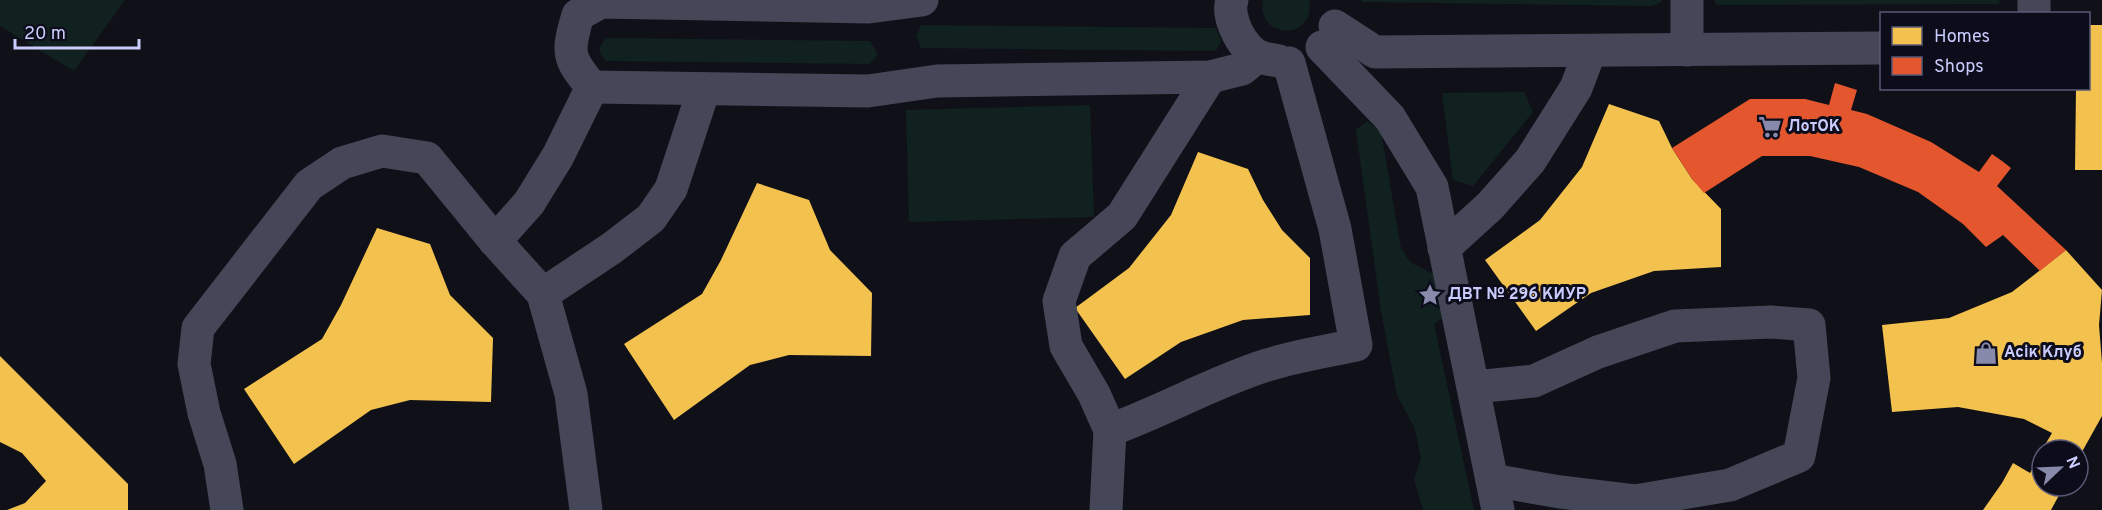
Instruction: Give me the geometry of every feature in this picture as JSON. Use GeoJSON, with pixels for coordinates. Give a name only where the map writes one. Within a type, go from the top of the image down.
{"type":"FeatureCollection","features":[{"type":"Feature","properties":{"kind":"street"},"geometry":{"type":"LineString","coordinates":[[922,0],[868,8],[601,2],[578,15],[570,41],[573,66],[592,87],[704,89],[868,91],[937,81],[1210,77],[1273,60],[1331,24]]}},
{"type":"Feature","properties":{"kind":"street"},"geometry":{"type":"LineString","coordinates":[[1110,430],[1267,365],[1356,345],[1335,229],[1273,60],[1238,36],[1230,7],[1232,0]]}},
{"type":"Feature","properties":{"kind":"street"},"geometry":{"type":"LineString","coordinates":[[1687,50],[1688,0]]}},
{"type":"Feature","properties":{"kind":"street"},"geometry":{"type":"LineString","coordinates":[[1331,24],[1375,52],[1880,48]]}},
{"type":"Feature","properties":{"kind":"street"},"geometry":{"type":"LineString","coordinates":[[1331,24],[1432,187],[1495,495],[1560,492],[1635,501],[1730,485],[1799,456],[1814,378],[1809,325],[1771,322],[1674,326],[1598,352],[1534,381],[1474,387]]}},
{"type":"Feature","properties":{"kind":"street"},"geometry":{"type":"LineString","coordinates":[[1444,248],[1490,206],[1530,161],[1576,88],[1590,51]]}},
{"type":"Feature","properties":{"kind":"street"},"geometry":{"type":"LineString","coordinates":[[1106,510],[1110,430],[1094,394],[1066,346],[1059,301],[1075,256],[1122,216],[1210,77]]}},
{"type":"Feature","properties":{"kind":"street"},"geometry":{"type":"LineString","coordinates":[[495,241],[529,203],[558,156],[592,87]]}},
{"type":"Feature","properties":{"kind":"street"},"geometry":{"type":"LineString","coordinates":[[543,294],[612,248],[651,218],[671,189],[704,89]]}},
{"type":"Feature","properties":{"kind":"street"},"geometry":{"type":"LineString","coordinates":[[227,510],[220,464],[204,413],[194,364],[198,328],[309,185],[342,163],[382,151],[427,158],[495,241],[543,294],[571,394],[586,510]]}},
{"type":"Feature","properties":{"kind":"shaded area"},"geometry":{"type":"Polygon","coordinates":[[[0,0],[125,0],[74,71],[0,26],[0,0]]]}},
{"type":"Feature","properties":{"kind":"shaded area"},"geometry":{"type":"Polygon","coordinates":[[[1263,0],[1309,0],[1309,14],[1304,23],[1296,29],[1286,31],[1276,29],[1268,23],[1263,13],[1263,0]]]}},
{"type":"Feature","properties":{"kind":"shaded area"},"geometry":{"type":"Polygon","coordinates":[[[1361,0],[1662,0],[1662,2],[1652,6],[1363,2],[1361,0]]]}},
{"type":"Feature","properties":{"kind":"shaded area"},"geometry":{"type":"Polygon","coordinates":[[[1714,0],[2000,0],[1998,4],[1716,5],[1714,0]]]}},
{"type":"Feature","properties":{"kind":"shaded area"},"geometry":{"type":"Polygon","coordinates":[[[921,25],[1216,28],[1221,41],[1216,51],[921,48],[916,36],[921,25]]]}},
{"type":"Feature","properties":{"kind":"shaded area"},"geometry":{"type":"Polygon","coordinates":[[[605,38],[870,41],[878,54],[870,64],[605,61],[599,49],[605,38]]]}},
{"type":"Feature","properties":{"kind":"shaded area"},"geometry":{"type":"Polygon","coordinates":[[[1524,92],[1533,112],[1473,186],[1453,180],[1442,93],[1524,92]]]}},
{"type":"Feature","properties":{"kind":"shaded area"},"geometry":{"type":"Polygon","coordinates":[[[1090,105],[1094,217],[909,222],[906,110],[1090,105]]]}},
{"type":"Feature","properties":{"kind":"shaded area"},"geometry":{"type":"Polygon","coordinates":[[[1367,121],[1381,132],[1401,248],[1410,262],[1435,275],[1447,315],[1434,324],[1474,510],[1423,510],[1414,479],[1421,459],[1415,429],[1397,395],[1381,311],[1356,130],[1367,121]]]}},
{"type":"Feature","properties":{"kind":"building: Homes"},"geometry":{"type":"Polygon","coordinates":[[[2090,25],[2102,25],[2102,170],[2075,170],[2076,90],[2090,90],[2090,25]]]}},
{"type":"Feature","properties":{"kind":"building: Homes"},"geometry":{"type":"Polygon","coordinates":[[[1609,104],[1659,121],[1672,148],[1692,179],[1721,209],[1721,267],[1654,271],[1591,293],[1536,331],[1485,260],[1540,220],[1582,167],[1609,104]]]}},
{"type":"Feature","properties":{"kind":"building: Homes"},"geometry":{"type":"Polygon","coordinates":[[[1198,152],[1248,169],[1263,200],[1282,230],[1310,258],[1310,315],[1243,320],[1181,342],[1125,379],[1075,308],[1129,268],[1171,215],[1198,152]]]}},
{"type":"Feature","properties":{"kind":"building: Homes"},"geometry":{"type":"Polygon","coordinates":[[[757,183],[809,200],[830,250],[872,293],[871,356],[789,355],[750,365],[674,420],[624,344],[702,294],[721,260],[757,183]]]}},
{"type":"Feature","properties":{"kind":"building: Homes"},"geometry":{"type":"Polygon","coordinates":[[[377,228],[430,244],[450,295],[493,338],[491,402],[410,400],[371,410],[294,464],[244,389],[322,339],[341,305],[377,228]]]}},
{"type":"Feature","properties":{"kind":"building: Homes"},"geometry":{"type":"Polygon","coordinates":[[[2066,250],[2102,290],[2099,325],[2102,416],[2090,438],[2049,438],[2052,433],[2024,419],[1958,407],[1892,412],[1882,325],[1949,318],[2012,292],[2066,250]]]}},
{"type":"Feature","properties":{"kind":"building: Homes"},"geometry":{"type":"Polygon","coordinates":[[[0,356],[128,484],[128,510],[7,510],[25,503],[46,481],[22,453],[0,442],[0,356]]]}},
{"type":"Feature","properties":{"kind":"building: Homes"},"geometry":{"type":"Polygon","coordinates":[[[2013,463],[2030,473],[2030,498],[2058,498],[2051,510],[1983,510],[2013,463]]]}},
{"type":"Feature","properties":{"kind":"building: Shops"},"geometry":{"type":"Polygon","coordinates":[[[1835,83],[1857,90],[1851,110],[1867,114],[1931,142],[1979,172],[1992,154],[2002,161],[2011,168],[1997,186],[2066,250],[2040,271],[2003,235],[1986,247],[1963,224],[1918,192],[1859,167],[1810,156],[1762,156],[1704,193],[1672,148],[1750,99],[1805,99],[1829,105],[1835,83]]]}},
{"type":"Feature","properties":{"kind":"place","name":"ЛотОК"},"geometry":{"type":"Point","coordinates":[1770,127]}},
{"type":"Feature","properties":{"kind":"place","name":"ДВТ № 296 КИУР"},"geometry":{"type":"Point","coordinates":[1430,295]}},
{"type":"Feature","properties":{"kind":"place","name":"Асік Клуб"},"geometry":{"type":"Point","coordinates":[1986,353]}}]}
